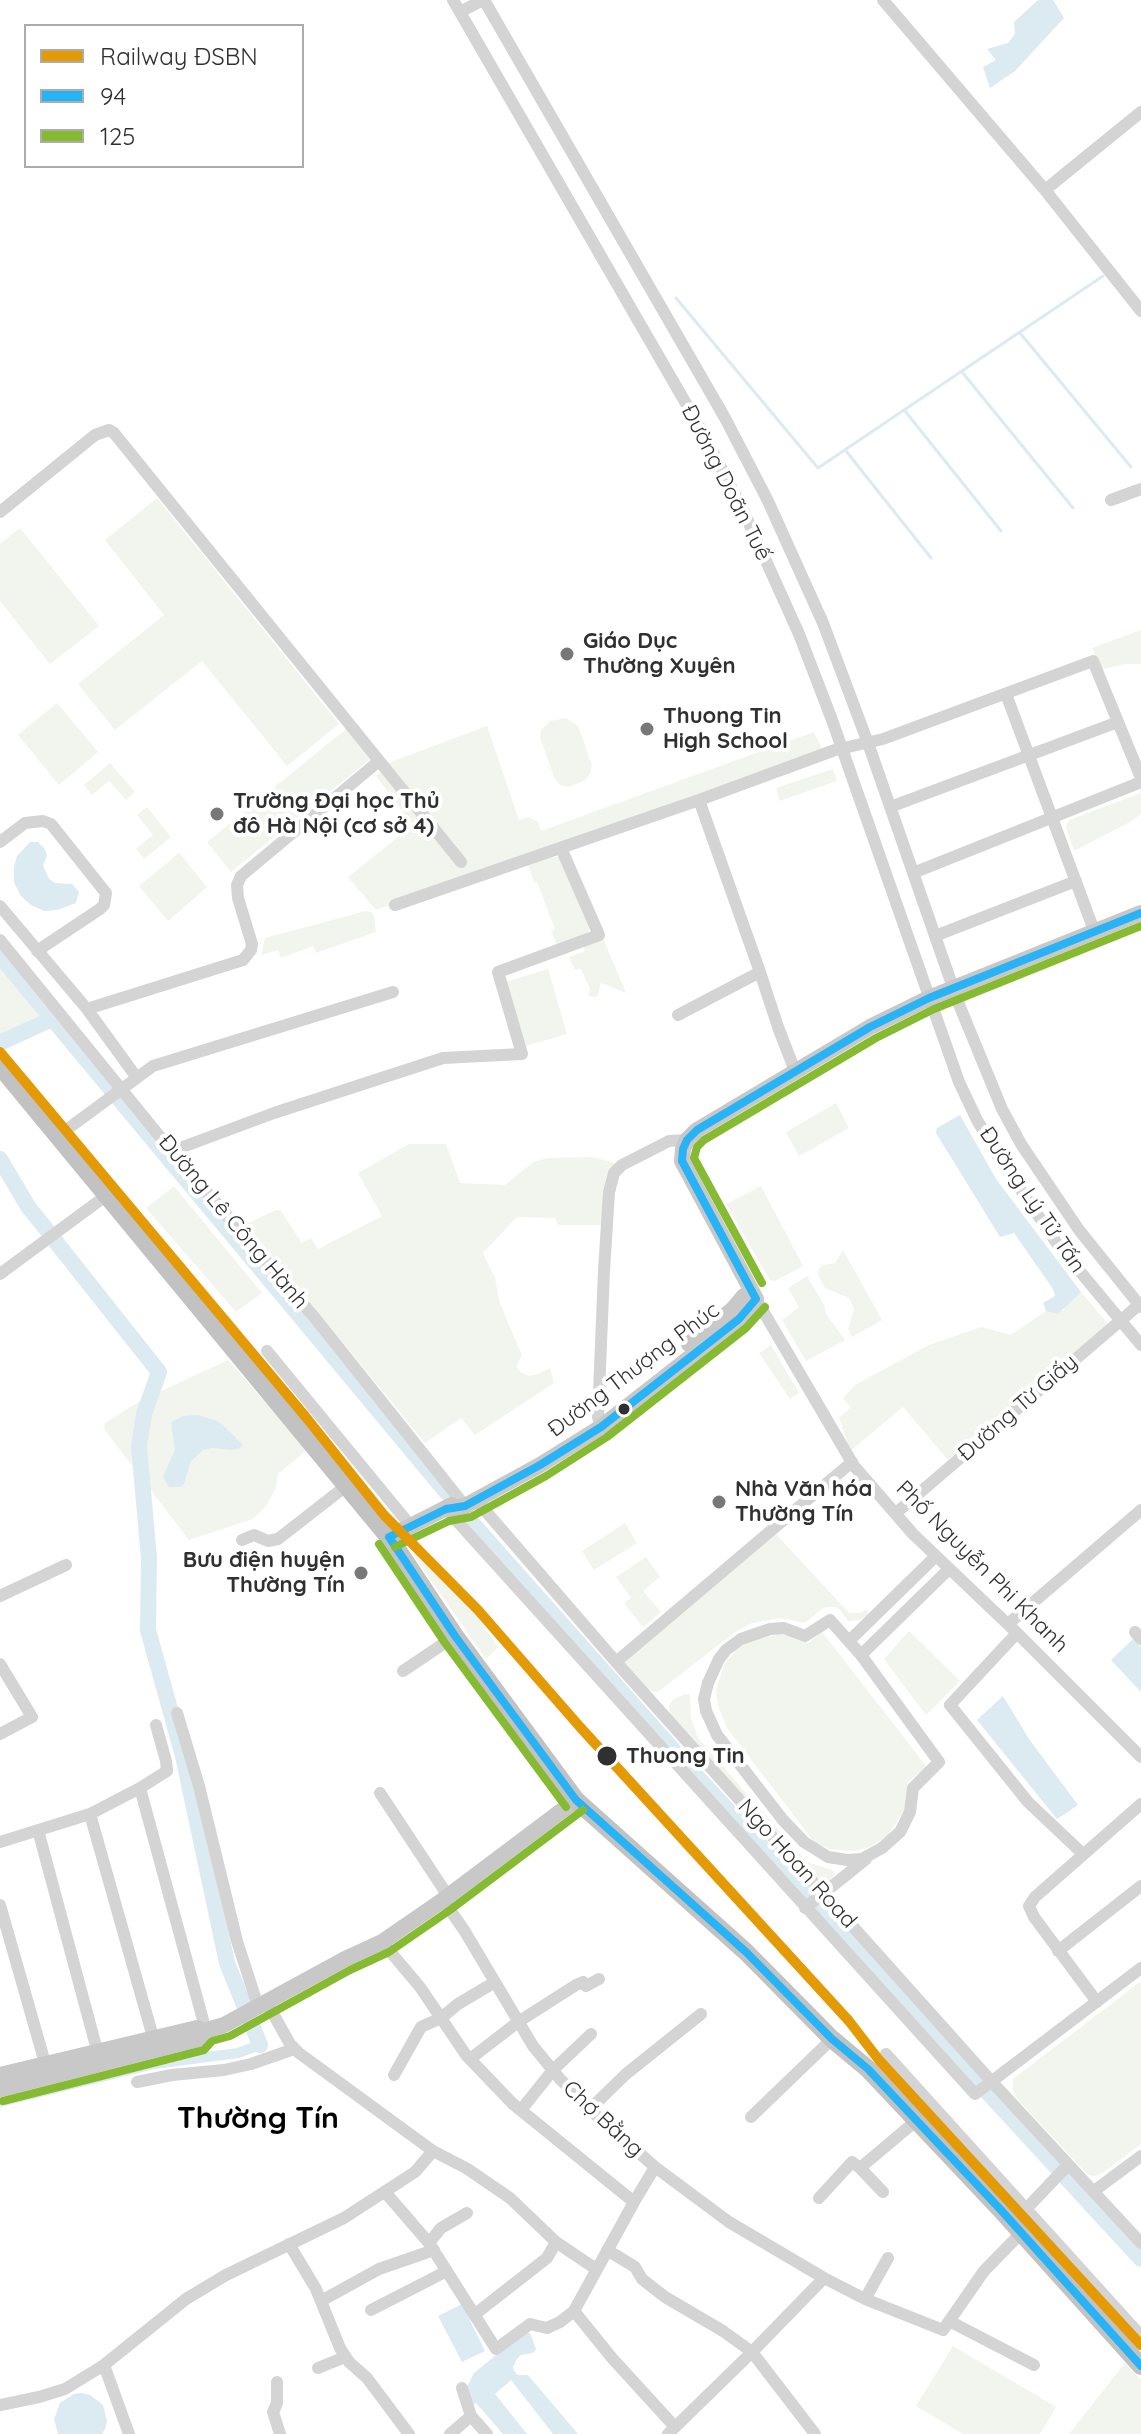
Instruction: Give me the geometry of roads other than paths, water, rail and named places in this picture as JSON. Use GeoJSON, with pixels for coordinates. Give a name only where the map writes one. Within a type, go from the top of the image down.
{"type":"FeatureCollection","features":[{"type":"Feature","properties":{"kind":"highway"},"geometry":{"type":"LineString","coordinates":[[5,1072],[389,1537],[455,1636],[576,1800],[746,1952],[832,2039],[868,2069],[1141,2366]]}},
{"type":"Feature","properties":{"kind":"main road"},"geometry":{"type":"LineString","coordinates":[[952,984],[1141,913]]}},
{"type":"Feature","properties":{"kind":"main road"},"geometry":{"type":"LineString","coordinates":[[687,1140],[707,1123],[795,1071],[952,984],[1092,925],[1110,926]]}},
{"type":"Feature","properties":{"kind":"main road","name":"Phố Nguyễn Phi Khanh"},"geometry":{"type":"LineString","coordinates":[[687,1140],[682,1161],[753,1294]]}},
{"type":"Feature","properties":{"kind":"main road","name":"Đường Thượng Phúc"},"geometry":{"type":"LineString","coordinates":[[389,1537],[467,1502],[599,1422],[753,1294]]}},
{"type":"Feature","properties":{"kind":"main road"},"geometry":{"type":"LineString","coordinates":[[0,2089],[199,2039],[205,2031],[224,2025],[382,1942],[576,1800]]}},
{"type":"Feature","properties":{"kind":"main road"},"geometry":{"type":"LineString","coordinates":[[0,2075],[153,2037],[197,2028],[205,2031]]}},
{"type":"Feature","properties":{"kind":"street","name":"Đường Doãn Tuế"},"geometry":{"type":"LineString","coordinates":[[453,0],[737,497],[799,634],[843,748],[929,998]]}},
{"type":"Feature","properties":{"kind":"street","name":"Đường Doãn Tuế"},"geometry":{"type":"LineString","coordinates":[[483,0],[725,418],[768,501],[823,623],[952,984]]}},
{"type":"Feature","properties":{"kind":"street"},"geometry":{"type":"LineString","coordinates":[[460,12],[483,0]]}},
{"type":"Feature","properties":{"kind":"street"},"geometry":{"type":"LineString","coordinates":[[883,0],[1045,190],[1141,311]]}},
{"type":"Feature","properties":{"kind":"street"},"geometry":{"type":"LineString","coordinates":[[1045,190],[1141,112]]}},
{"type":"Feature","properties":{"kind":"street"},"geometry":{"type":"LineString","coordinates":[[0,512],[95,435],[109,430],[114,433],[461,862]]}},
{"type":"Feature","properties":{"kind":"street"},"geometry":{"type":"LineString","coordinates":[[1111,500],[1141,489]]}},
{"type":"Feature","properties":{"kind":"street"},"geometry":{"type":"LineString","coordinates":[[395,905],[843,748],[868,743],[1093,661],[1141,780],[913,873]]}},
{"type":"Feature","properties":{"kind":"street"},"geometry":{"type":"LineString","coordinates":[[1006,694],[1092,925]]}},
{"type":"Feature","properties":{"kind":"street"},"geometry":{"type":"LineString","coordinates":[[890,807],[1118,722]]}},
{"type":"Feature","properties":{"kind":"street"},"geometry":{"type":"LineString","coordinates":[[87,1009],[243,960],[252,944],[237,890],[241,876],[379,761]]}},
{"type":"Feature","properties":{"kind":"street"},"geometry":{"type":"LineString","coordinates":[[699,800],[795,1071]]}},
{"type":"Feature","properties":{"kind":"street"},"geometry":{"type":"LineString","coordinates":[[0,842],[25,823],[43,821],[51,824],[106,893],[100,909],[37,951]]}},
{"type":"Feature","properties":{"kind":"street"},"geometry":{"type":"LineString","coordinates":[[170,1149],[443,1058],[522,1054],[498,972],[599,935],[561,848]]}},
{"type":"Feature","properties":{"kind":"street"},"geometry":{"type":"LineString","coordinates":[[935,936],[1076,881]]}},
{"type":"Feature","properties":{"kind":"street"},"geometry":{"type":"LineString","coordinates":[[0,906],[5,923],[37,951],[87,1009],[137,1078]]}},
{"type":"Feature","properties":{"kind":"street","name":"Đường Lê Công Hành"},"geometry":{"type":"LineString","coordinates":[[0,940],[116,1095],[170,1149],[292,1290],[467,1502]]}},
{"type":"Feature","properties":{"kind":"street"},"geometry":{"type":"LineString","coordinates":[[678,1015],[760,972]]}},
{"type":"Feature","properties":{"kind":"street","name":"Đường Lý Tử Tấn"},"geometry":{"type":"LineString","coordinates":[[952,984],[1002,1109],[1021,1144],[1069,1215],[1140,1305]]}},
{"type":"Feature","properties":{"kind":"street"},"geometry":{"type":"LineString","coordinates":[[58,1136],[153,1066],[393,992]]}},
{"type":"Feature","properties":{"kind":"street","name":"Đường Lý Tử Tấn"},"geometry":{"type":"LineString","coordinates":[[929,998],[959,1082],[998,1156],[1048,1229],[1141,1345]]}},
{"type":"Feature","properties":{"kind":"street"},"geometry":{"type":"LineString","coordinates":[[599,1422],[609,1192],[614,1173],[622,1165],[669,1141],[687,1140]]}},
{"type":"Feature","properties":{"kind":"street"},"geometry":{"type":"LineString","coordinates":[[0,1274],[107,1195]]}},
{"type":"Feature","properties":{"kind":"street"},"geometry":{"type":"LineString","coordinates":[[1048,1229],[1069,1215]]}},
{"type":"Feature","properties":{"kind":"street","name":"Phố Nguyễn Phi Khanh"},"geometry":{"type":"LineString","coordinates":[[753,1294],[852,1462],[936,1556],[1141,1757]]}},
{"type":"Feature","properties":{"kind":"street","name":"Đường Từ Giấy"},"geometry":{"type":"LineString","coordinates":[[896,1513],[1140,1305]]}},
{"type":"Feature","properties":{"kind":"street"},"geometry":{"type":"LineString","coordinates":[[267,1351],[410,1525]]}},
{"type":"Feature","properties":{"kind":"street"},"geometry":{"type":"LineString","coordinates":[[616,1662],[852,1462]]}},
{"type":"Feature","properties":{"kind":"street"},"geometry":{"type":"LineString","coordinates":[[242,1540],[254,1535],[268,1541],[278,1539],[346,1486]]}},
{"type":"Feature","properties":{"kind":"street","name":"Ngo Hoan Road"},"geometry":{"type":"LineString","coordinates":[[467,1502],[616,1662],[992,2082],[1065,2169],[1094,2191],[1141,2243]]}},
{"type":"Feature","properties":{"kind":"street"},"geometry":{"type":"LineString","coordinates":[[446,1509],[975,2094],[1141,1968]]}},
{"type":"Feature","properties":{"kind":"street"},"geometry":{"type":"LineString","coordinates":[[1083,1854],[1028,1802],[950,1705],[1012,1629],[1141,1510]]}},
{"type":"Feature","properties":{"kind":"street"},"geometry":{"type":"LineString","coordinates":[[849,1641],[936,1556]]}},
{"type":"Feature","properties":{"kind":"street"},"geometry":{"type":"LineString","coordinates":[[0,1596],[66,1565]]}},
{"type":"Feature","properties":{"kind":"street"},"geometry":{"type":"LineString","coordinates":[[861,1655],[949,1569]]}},
{"type":"Feature","properties":{"kind":"street"},"geometry":{"type":"LineString","coordinates":[[805,1908],[823,1893],[872,1855],[900,1832],[910,1812],[913,1788],[939,1762],[861,1655],[830,1620],[805,1636],[784,1628],[741,1639],[726,1650],[712,1672],[704,1699],[709,1722],[783,1820],[814,1851],[837,1860],[862,1859],[872,1855]]}},
{"type":"Feature","properties":{"kind":"street"},"geometry":{"type":"LineString","coordinates":[[403,1671],[455,1636]]}},
{"type":"Feature","properties":{"kind":"street"},"geometry":{"type":"LineString","coordinates":[[0,1664],[32,1717],[0,1734]]}},
{"type":"Feature","properties":{"kind":"street"},"geometry":{"type":"LineString","coordinates":[[177,1713],[199,1786],[237,1941],[262,2003],[294,2049],[433,2151],[466,2168],[510,2198],[556,2242],[596,2269]]}},
{"type":"Feature","properties":{"kind":"street"},"geometry":{"type":"LineString","coordinates":[[0,1842],[90,1814],[167,1771],[156,1725]]}},
{"type":"Feature","properties":{"kind":"street"},"geometry":{"type":"LineString","coordinates":[[140,1788],[205,2031]]}},
{"type":"Feature","properties":{"kind":"street","name":"Chợ Bằng"},"geometry":{"type":"LineString","coordinates":[[380,1793],[518,2022],[553,2070],[590,2109],[655,2167],[729,2222],[865,2299],[940,2331],[951,2322]]}},
{"type":"Feature","properties":{"kind":"street"},"geometry":{"type":"LineString","coordinates":[[1097,2002],[1029,1906],[1035,1897],[1141,1804]]}},
{"type":"Feature","properties":{"kind":"street"},"geometry":{"type":"LineString","coordinates":[[90,1814],[153,2037]]}},
{"type":"Feature","properties":{"kind":"street"},"geometry":{"type":"LineString","coordinates":[[38,1830],[97,2050]]}},
{"type":"Feature","properties":{"kind":"street"},"geometry":{"type":"LineString","coordinates":[[1058,1951],[1141,1886]]}},
{"type":"Feature","properties":{"kind":"street"},"geometry":{"type":"LineString","coordinates":[[0,1905],[45,2063]]}},
{"type":"Feature","properties":{"kind":"street"},"geometry":{"type":"LineString","coordinates":[[382,1942],[420,1987],[470,2059],[521,2110],[634,2202]]}},
{"type":"Feature","properties":{"kind":"street"},"geometry":{"type":"LineString","coordinates":[[470,2059],[518,2022],[576,1985],[583,1982],[586,1986],[599,1979]]}},
{"type":"Feature","properties":{"kind":"street"},"geometry":{"type":"LineString","coordinates":[[394,2075],[421,2027],[441,2018],[495,1982]]}},
{"type":"Feature","properties":{"kind":"street"},"geometry":{"type":"LineString","coordinates":[[590,2109],[626,2074],[701,2014]]}},
{"type":"Feature","properties":{"kind":"street"},"geometry":{"type":"LineString","coordinates":[[521,2110],[553,2070],[591,2034]]}},
{"type":"Feature","properties":{"kind":"street"},"geometry":{"type":"LineString","coordinates":[[751,2117],[832,2039]]}},
{"type":"Feature","properties":{"kind":"street"},"geometry":{"type":"LineString","coordinates":[[137,2082],[224,2070],[294,2049]]}},
{"type":"Feature","properties":{"kind":"street"},"geometry":{"type":"LineString","coordinates":[[886,2054],[1141,2336]]}},
{"type":"Feature","properties":{"kind":"street"},"geometry":{"type":"LineString","coordinates":[[860,2168],[917,2120]]}},
{"type":"Feature","properties":{"kind":"street"},"geometry":{"type":"LineString","coordinates":[[0,2405],[65,2389],[104,2365],[186,2299],[226,2275],[344,2218],[415,2172],[433,2151]]}},
{"type":"Feature","properties":{"kind":"street"},"geometry":{"type":"LineString","coordinates":[[1094,2191],[1141,2156]]}},
{"type":"Feature","properties":{"kind":"street"},"geometry":{"type":"LineString","coordinates":[[819,2198],[852,2162],[883,2192]]}},
{"type":"Feature","properties":{"kind":"street"},"geometry":{"type":"LineString","coordinates":[[385,2192],[432,2247],[496,2349],[530,2324],[547,2328],[574,2311],[655,2167]]}},
{"type":"Feature","properties":{"kind":"street"},"geometry":{"type":"LineString","coordinates":[[1027,2208],[1065,2169]]}},
{"type":"Feature","properties":{"kind":"street"},"geometry":{"type":"LineString","coordinates":[[321,2301],[379,2269],[432,2247],[441,2228],[467,2213]]}},
{"type":"Feature","properties":{"kind":"street"},"geometry":{"type":"LineString","coordinates":[[1021,2233],[984,2271],[951,2322],[1034,2365]]}},
{"type":"Feature","properties":{"kind":"street"},"geometry":{"type":"LineString","coordinates":[[474,2315],[547,2258],[556,2242]]}},
{"type":"Feature","properties":{"kind":"street"},"geometry":{"type":"LineString","coordinates":[[289,2244],[321,2301],[345,2357],[367,2378],[409,2434]]}},
{"type":"Feature","properties":{"kind":"street"},"geometry":{"type":"LineString","coordinates":[[607,2250],[635,2267],[642,2279],[657,2291],[752,2352],[815,2434]]}},
{"type":"Feature","properties":{"kind":"street"},"geometry":{"type":"LineString","coordinates":[[865,2299],[888,2258]]}},
{"type":"Feature","properties":{"kind":"street"},"geometry":{"type":"LineString","coordinates":[[371,2310],[447,2271]]}},
{"type":"Feature","properties":{"kind":"street"},"geometry":{"type":"LineString","coordinates":[[574,2311],[671,2430],[824,2278]]}},
{"type":"Feature","properties":{"kind":"street"},"geometry":{"type":"LineString","coordinates":[[318,2368],[345,2357]]}},
{"type":"Feature","properties":{"kind":"street"},"geometry":{"type":"LineString","coordinates":[[104,2365],[129,2434]]}},
{"type":"Feature","properties":{"kind":"street"},"geometry":{"type":"LineString","coordinates":[[277,2382],[277,2403],[273,2412],[280,2434]]}},
{"type":"Feature","properties":{"kind":"street"},"geometry":{"type":"LineString","coordinates":[[462,2388],[471,2416],[487,2434]]}},
{"type":"Feature","properties":{"kind":"street"},"geometry":{"type":"LineString","coordinates":[[450,2434],[471,2416]]}},
{"type":"Feature","properties":{"kind":"waterway"},"geometry":{"type":"LineString","coordinates":[[676,298],[818,468],[1103,276]]}},
{"type":"Feature","properties":{"kind":"waterway"},"geometry":{"type":"LineString","coordinates":[[1020,333],[1131,467]]}},
{"type":"Feature","properties":{"kind":"waterway"},"geometry":{"type":"LineString","coordinates":[[962,372],[1073,508]]}},
{"type":"Feature","properties":{"kind":"waterway"},"geometry":{"type":"LineString","coordinates":[[905,411],[1001,531]]}},
{"type":"Feature","properties":{"kind":"waterway"},"geometry":{"type":"LineString","coordinates":[[846,451],[931,558]]}},
{"type":"Feature","properties":{"kind":"waterway"},"geometry":{"type":"LineString","coordinates":[[0,956],[447,1493]]}},
{"type":"Feature","properties":{"kind":"waterway"},"geometry":{"type":"LineString","coordinates":[[2,1042],[52,1019]]}},
{"type":"Feature","properties":{"kind":"waterway"},"geometry":{"type":"LineString","coordinates":[[0,1159],[29,1208],[47,1230]]}},
{"type":"Feature","properties":{"kind":"waterway"},"geometry":{"type":"LineString","coordinates":[[56,1242],[159,1372],[144,1414],[139,1446],[149,1558],[148,1630],[183,1756],[227,1963],[260,2045]]}},
{"type":"Feature","properties":{"kind":"waterway"},"geometry":{"type":"LineString","coordinates":[[466,1516],[691,1770],[1141,2259]]}},
{"type":"Feature","properties":{"kind":"waterway"},"geometry":{"type":"LineString","coordinates":[[0,2102],[154,2064],[238,2053],[260,2045]]}},
{"type":"Feature","properties":{"kind":"rail line","name":"ĐSBN"},"geometry":{"type":"LineString","coordinates":[[0,1052],[384,1515],[478,1610],[580,1727],[849,2021],[879,2060],[1141,2345]]}},
{"type":"Feature","properties":{"kind":"place","name":"Giáo Dục Thường Xuyên"},"geometry":{"type":"Point","coordinates":[567,654]}},
{"type":"Feature","properties":{"kind":"place","name":"Thuong Tin High School"},"geometry":{"type":"Point","coordinates":[647,729]}},
{"type":"Feature","properties":{"kind":"place","name":"Trường Đại học Thủ đô Hà Nội (cơ sở 4)"},"geometry":{"type":"Point","coordinates":[217,814]}},
{"type":"Feature","properties":{"kind":"place","name":"Nhà Văn hóa Thường Tín"},"geometry":{"type":"Point","coordinates":[719,1502]}},
{"type":"Feature","properties":{"kind":"place","name":"Bưu điện huyện Thường Tín"},"geometry":{"type":"Point","coordinates":[361,1573]}},
{"type":"Feature","properties":{"kind":"place","name":"Thuong Tin"},"geometry":{"type":"Point","coordinates":[607,1756]}},
{"type":"Feature","properties":{"kind":"district","name":"Thường Tín"},"geometry":{"type":"Point","coordinates":[258,2119]}}]}
